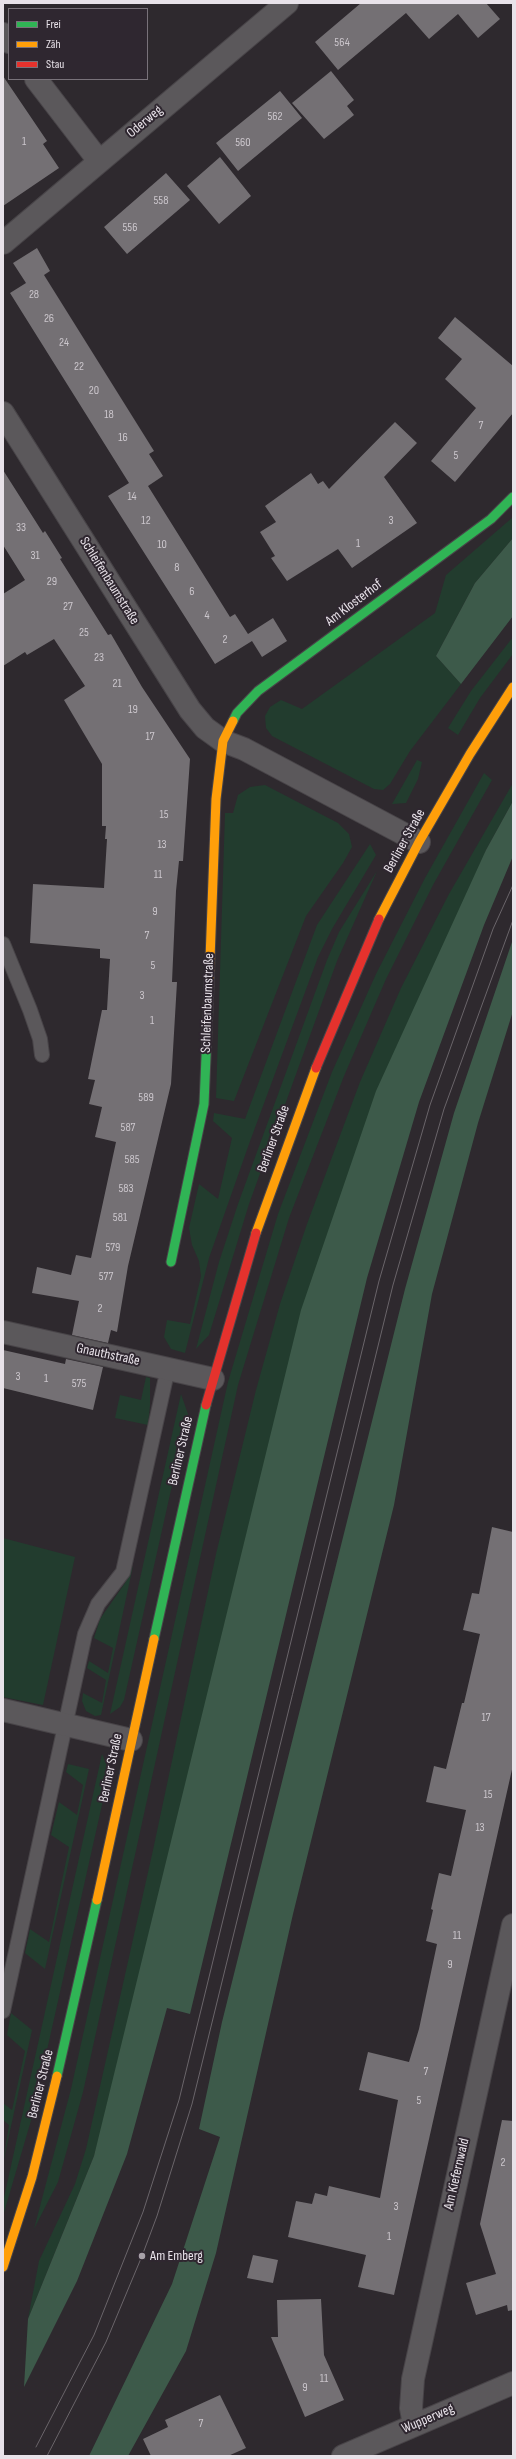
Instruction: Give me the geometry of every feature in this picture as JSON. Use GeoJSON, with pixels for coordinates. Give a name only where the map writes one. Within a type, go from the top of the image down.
{"type":"FeatureCollection","features":[{"type":"Feature","properties":{"kind":"main road","name":"Am Klosterhof"},"geometry":{"type":"LineString","coordinates":[[223,741],[237,713],[258,692],[491,519],[513,497]]}},
{"type":"Feature","properties":{"kind":"main road","name":"Berliner Straße"},"geometry":{"type":"LineString","coordinates":[[3,2267],[32,2178],[62,2053],[213,1379],[256,1230],[303,1098],[372,932],[419,842],[470,754],[513,687]]}},
{"type":"Feature","properties":{"kind":"main road","name":"Schleifenbaumstraße"},"geometry":{"type":"LineString","coordinates":[[171,1262],[204,1104],[216,800],[218,769],[223,741]]}},
{"type":"Feature","properties":{"kind":"street","name":"Oderweg"},"geometry":{"type":"LineString","coordinates":[[3,243],[287,3]]}},
{"type":"Feature","properties":{"kind":"street"},"geometry":{"type":"LineString","coordinates":[[37,80],[99,161]]}},
{"type":"Feature","properties":{"kind":"street","name":"Schleifenbaumstraße"},"geometry":{"type":"LineString","coordinates":[[3,414],[190,710],[205,728],[223,741],[244,749],[419,842]]}},
{"type":"Feature","properties":{"kind":"street","name":"Gnauthstraße"},"geometry":{"type":"LineString","coordinates":[[3,1332],[213,1379]]}},
{"type":"Feature","properties":{"kind":"street"},"geometry":{"type":"LineString","coordinates":[[3,1710],[131,1740]]}},
{"type":"Feature","properties":{"kind":"street","name":"Am Kiefernwald"},"geometry":{"type":"LineString","coordinates":[[414,2425],[411,2408],[412,2379],[513,1925]]}},
{"type":"Feature","properties":{"kind":"street","name":"Wupperweg"},"geometry":{"type":"LineString","coordinates":[[343,2456],[513,2383]]}},
{"type":"Feature","properties":{"kind":"lane"},"geometry":{"type":"LineString","coordinates":[[3,944],[30,1010],[40,1039],[42,1056]]}},
{"type":"Feature","properties":{"kind":"lane"},"geometry":{"type":"LineString","coordinates":[[3,2011],[85,1634],[98,1604],[123,1572],[168,1368]]}},
{"type":"Feature","properties":{"kind":"green space"},"geometry":{"type":"Polygon","coordinates":[[[513,517],[513,538],[475,583],[436,656],[461,684],[410,751],[390,784],[383,790],[374,789],[272,736],[266,728],[265,716],[270,707],[281,700],[302,709],[435,613],[446,575],[513,517]]]}},
{"type":"Feature","properties":{"kind":"green space"},"geometry":{"type":"Polygon","coordinates":[[[513,538],[513,616],[461,684],[436,656],[475,583],[513,538]]]}},
{"type":"Feature","properties":{"kind":"green space"},"geometry":{"type":"Polygon","coordinates":[[[513,637],[513,654],[480,698],[458,735],[448,728],[471,691],[513,637]]]}},
{"type":"Feature","properties":{"kind":"green space"},"geometry":{"type":"Polygon","coordinates":[[[417,760],[422,762],[418,779],[406,803],[392,804],[417,760]]]}},
{"type":"Feature","properties":{"kind":"green space"},"geometry":{"type":"Polygon","coordinates":[[[484,773],[492,780],[433,885],[386,979],[344,1076],[289,1218],[238,1385],[83,2092],[58,2182],[34,2229],[71,2089],[228,1382],[278,1214],[332,1072],[376,974],[425,878],[484,773]]]}},
{"type":"Feature","properties":{"kind":"green space"},"geometry":{"type":"Polygon","coordinates":[[[513,783],[513,801],[486,850],[94,2156],[28,2319],[39,2261],[75,2184],[86,2149],[153,1850],[216,1554],[256,1390],[280,1304],[307,1224],[360,1082],[401,988],[449,894],[513,783]]]}},
{"type":"Feature","properties":{"kind":"green space"},"geometry":{"type":"Polygon","coordinates":[[[265,785],[338,823],[349,834],[352,847],[343,863],[306,916],[234,1101],[216,1098],[225,813],[233,813],[238,795],[250,787],[265,785]]]}},
{"type":"Feature","properties":{"kind":"green space"},"geometry":{"type":"Polygon","coordinates":[[[513,801],[513,856],[484,925],[419,1102],[367,1278],[190,2014],[167,2008],[127,2154],[77,2281],[24,2387],[28,2319],[94,2156],[301,1310],[376,1091],[486,850],[513,801]]]}},
{"type":"Feature","properties":{"kind":"green space"},"geometry":{"type":"Polygon","coordinates":[[[370,844],[376,855],[332,929],[318,957],[249,1144],[209,1258],[185,1353],[171,1349],[164,1337],[167,1320],[190,1324],[201,1276],[199,1261],[192,1245],[189,1228],[199,1184],[218,1199],[232,1138],[213,1121],[214,1113],[245,1119],[317,925],[370,844]]]}},
{"type":"Feature","properties":{"kind":"green space"},"geometry":{"type":"Polygon","coordinates":[[[377,871],[337,961],[249,1204],[209,1335],[196,1349],[219,1262],[238,1204],[327,960],[339,932],[377,871]]]}},
{"type":"Feature","properties":{"kind":"green space"},"geometry":{"type":"Polygon","coordinates":[[[513,939],[513,1011],[478,1123],[432,1294],[394,1505],[293,1914],[216,2253],[186,2351],[128,2456],[89,2456],[172,2284],[220,2137],[199,2129],[222,2022],[405,1289],[454,1113],[513,939]]]}},
{"type":"Feature","properties":{"kind":"green space"},"geometry":{"type":"Polygon","coordinates":[[[146,1377],[150,1378],[148,1425],[115,1418],[120,1395],[141,1400],[146,1377]]]}},
{"type":"Feature","properties":{"kind":"green space"},"geometry":{"type":"Polygon","coordinates":[[[181,1394],[188,1414],[124,1700],[120,1707],[110,1714],[181,1394]]]}},
{"type":"Feature","properties":{"kind":"green space"},"geometry":{"type":"Polygon","coordinates":[[[3,1538],[75,1557],[43,1705],[3,1697],[3,1538]]]}},
{"type":"Feature","properties":{"kind":"green space"},"geometry":{"type":"Polygon","coordinates":[[[133,1566],[101,1715],[95,1716],[86,1711],[82,1701],[83,1693],[102,1703],[106,1680],[87,1668],[89,1661],[108,1673],[113,1648],[94,1638],[100,1619],[125,1583],[133,1566]]]}},
{"type":"Feature","properties":{"kind":"green space"},"geometry":{"type":"Polygon","coordinates":[[[102,1754],[108,1768],[108,1778],[32,2117],[3,2216],[3,2202],[102,1754]]]}},
{"type":"Feature","properties":{"kind":"green space"},"geometry":{"type":"Polygon","coordinates":[[[68,1764],[89,1769],[45,1969],[25,1953],[30,1929],[49,1942],[69,1847],[51,1835],[59,1802],[77,1815],[83,1785],[66,1772],[68,1764]]]}},
{"type":"Feature","properties":{"kind":"green space"},"geometry":{"type":"Polygon","coordinates":[[[11,2013],[32,2030],[3,2163],[9,2125],[3,2120],[3,2103],[12,2110],[25,2051],[7,2035],[11,2013]]]}},
{"type":"Feature","properties":{"kind":"building"},"geometry":{"type":"Polygon","coordinates":[[[361,3],[486,3],[500,19],[478,38],[458,14],[429,39],[406,13],[338,70],[315,42],[361,3]]]}},
{"type":"Feature","properties":{"kind":"building"},"geometry":{"type":"Polygon","coordinates":[[[331,71],[354,100],[347,106],[354,115],[324,139],[292,103],[331,71]]]}},
{"type":"Feature","properties":{"kind":"building"},"geometry":{"type":"Polygon","coordinates":[[[3,76],[47,141],[43,144],[59,168],[3,206],[3,76]]]}},
{"type":"Feature","properties":{"kind":"building"},"geometry":{"type":"Polygon","coordinates":[[[280,91],[302,118],[238,171],[216,143],[280,91]]]}},
{"type":"Feature","properties":{"kind":"building"},"geometry":{"type":"Polygon","coordinates":[[[220,157],[251,196],[219,224],[187,186],[220,157]]]}},
{"type":"Feature","properties":{"kind":"building"},"geometry":{"type":"Polygon","coordinates":[[[166,173],[190,200],[127,254],[104,227],[166,173]]]}},
{"type":"Feature","properties":{"kind":"building"},"geometry":{"type":"Polygon","coordinates":[[[37,248],[50,271],[44,275],[154,451],[149,454],[163,476],[148,486],[230,617],[235,614],[248,634],[273,618],[287,641],[262,657],[252,641],[215,664],[108,496],[129,483],[10,293],[26,283],[13,263],[37,248]]]}},
{"type":"Feature","properties":{"kind":"building"},"geometry":{"type":"Polygon","coordinates":[[[455,317],[513,366],[513,413],[455,482],[431,461],[476,408],[445,379],[462,359],[438,338],[455,317]]]}},
{"type":"Feature","properties":{"kind":"building"},"geometry":{"type":"Polygon","coordinates":[[[395,422],[417,443],[384,477],[417,523],[352,568],[338,549],[287,581],[271,558],[275,556],[260,532],[276,522],[265,506],[311,473],[318,484],[323,481],[329,489],[395,422]]]}},
{"type":"Feature","properties":{"kind":"building"},"geometry":{"type":"Polygon","coordinates":[[[3,470],[43,533],[45,531],[62,558],[60,559],[108,635],[111,634],[142,687],[190,759],[183,861],[179,861],[176,891],[172,982],[177,982],[171,1084],[128,1266],[117,1332],[111,1330],[108,1343],[72,1335],[79,1301],[32,1293],[37,1267],[71,1275],[76,1255],[91,1258],[116,1142],[95,1137],[102,1107],[89,1104],[95,1080],[88,1079],[102,1010],[107,1010],[110,959],[100,958],[100,949],[30,943],[33,884],[104,888],[107,839],[105,839],[106,826],[102,826],[102,764],[64,700],[85,686],[54,639],[27,655],[25,652],[3,666],[3,594],[25,580],[3,545],[3,470]]]}},
{"type":"Feature","properties":{"kind":"building"},"geometry":{"type":"Polygon","coordinates":[[[3,1350],[65,1364],[66,1359],[103,1367],[93,1410],[3,1388],[3,1350]]]}},
{"type":"Feature","properties":{"kind":"building"},"geometry":{"type":"Polygon","coordinates":[[[492,1527],[513,1532],[513,1765],[394,2295],[358,2287],[366,2255],[288,2237],[296,2201],[312,2204],[315,2193],[327,2196],[329,2186],[380,2198],[398,2100],[359,2090],[368,2052],[409,2062],[419,2029],[437,1944],[426,1941],[433,1910],[431,1909],[439,1873],[451,1876],[466,1810],[426,1802],[434,1766],[446,1769],[462,1703],[464,1703],[480,1634],[463,1630],[472,1593],[479,1594],[492,1527]]]}},
{"type":"Feature","properties":{"kind":"building"},"geometry":{"type":"Polygon","coordinates":[[[502,2120],[513,2121],[513,2310],[508,2311],[507,2305],[476,2315],[466,2283],[496,2274],[480,2224],[502,2120]]]}},
{"type":"Feature","properties":{"kind":"building"},"geometry":{"type":"Polygon","coordinates":[[[253,2255],[278,2260],[273,2283],[247,2278],[253,2255]]]}},
{"type":"Feature","properties":{"kind":"building"},"geometry":{"type":"Polygon","coordinates":[[[321,2299],[324,2355],[344,2400],[305,2417],[271,2337],[278,2337],[277,2300],[321,2299]]]}},
{"type":"Feature","properties":{"kind":"building"},"geometry":{"type":"Polygon","coordinates":[[[220,2395],[246,2448],[228,2456],[151,2456],[143,2439],[168,2427],[165,2420],[220,2395]]]}},
{"type":"Feature","properties":{"kind":"tram line"},"geometry":{"type":"LineString","coordinates":[[36,2447],[94,2335],[143,2212],[179,2100],[379,1281],[430,1105],[493,929],[513,885]]}},
{"type":"Feature","properties":{"kind":"tram line"},"geometry":{"type":"LineString","coordinates":[[47,2456],[106,2342],[142,2256],[157,2216],[192,2104],[393,1285],[444,1109],[513,920]]}},
{"type":"Feature","properties":{"kind":"traffic: fast"},"geometry":{"type":"LineString","coordinates":[[233,721],[237,713],[258,691],[491,519],[513,497]]}},
{"type":"Feature","properties":{"kind":"traffic: fast"},"geometry":{"type":"LineString","coordinates":[[171,1262],[204,1104],[209,986]]}},
{"type":"Feature","properties":{"kind":"traffic: fast"},"geometry":{"type":"LineString","coordinates":[[154,1639],[206,1405]]}},
{"type":"Feature","properties":{"kind":"traffic: fast"},"geometry":{"type":"LineString","coordinates":[[57,2076],[97,1900]]}},
{"type":"Feature","properties":{"kind":"traffic: slow"},"geometry":{"type":"LineString","coordinates":[[379,919],[419,842],[470,754],[513,687]]}},
{"type":"Feature","properties":{"kind":"traffic: slow"},"geometry":{"type":"LineString","coordinates":[[209,986],[216,799],[223,741],[233,721]]}},
{"type":"Feature","properties":{"kind":"traffic: slow"},"geometry":{"type":"LineString","coordinates":[[256,1233],[316,1068]]}},
{"type":"Feature","properties":{"kind":"traffic: slow"},"geometry":{"type":"LineString","coordinates":[[97,1900],[154,1639]]}},
{"type":"Feature","properties":{"kind":"traffic: slow"},"geometry":{"type":"LineString","coordinates":[[3,2267],[32,2177],[57,2076]]}},
{"type":"Feature","properties":{"kind":"traffic: jam"},"geometry":{"type":"LineString","coordinates":[[316,1068],[379,919]]}},
{"type":"Feature","properties":{"kind":"traffic: jam"},"geometry":{"type":"LineString","coordinates":[[206,1405],[256,1233]]}},
{"type":"Feature","properties":{"kind":"place","name":"Am Emberg"},"geometry":{"type":"Point","coordinates":[142,2256]}}]}
